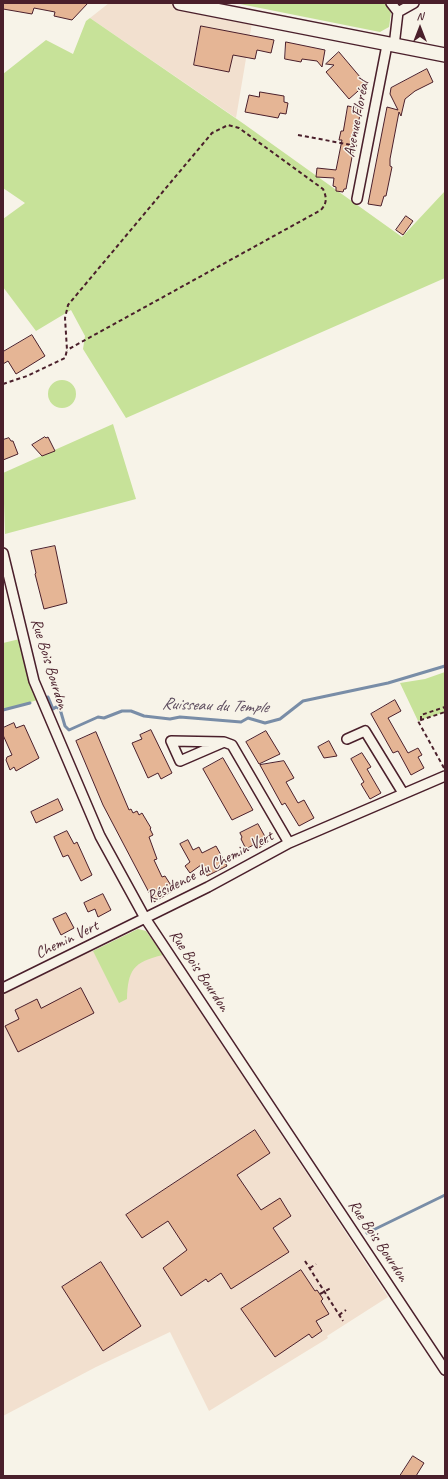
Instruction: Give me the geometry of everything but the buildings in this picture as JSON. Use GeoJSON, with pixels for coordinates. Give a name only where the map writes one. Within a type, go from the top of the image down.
{"type":"FeatureCollection","features":[{"type":"Feature","properties":{"kind":"main road"},"geometry":{"type":"LineString","coordinates":[[180,3],[445,55]]}},
{"type":"Feature","properties":{"kind":"street"},"geometry":{"type":"LineString","coordinates":[[390,3],[398,12],[414,3]]}},
{"type":"Feature","properties":{"kind":"street","name":"Avenue Floréal"},"geometry":{"type":"LineString","coordinates":[[357,199],[398,12]]}},
{"type":"Feature","properties":{"kind":"street","name":"Rue Bois Bourdon"},"geometry":{"type":"LineString","coordinates":[[3,553],[34,681],[100,836],[145,918],[445,1370]]}},
{"type":"Feature","properties":{"kind":"street"},"geometry":{"type":"LineString","coordinates":[[347,738],[365,731],[403,793]]}},
{"type":"Feature","properties":{"kind":"street"},"geometry":{"type":"LineString","coordinates":[[171,741],[194,742],[224,742],[180,761],[171,741]]}},
{"type":"Feature","properties":{"kind":"street","name":"Résidence du Chemin Vert"},"geometry":{"type":"LineString","coordinates":[[224,742],[232,745],[236,750],[289,843]]}},
{"type":"Feature","properties":{"kind":"street","name":"Résidence du Chemin Vert"},"geometry":{"type":"LineString","coordinates":[[145,918],[208,887],[289,843],[445,776]]}},
{"type":"Feature","properties":{"kind":"street","name":"Chemin Vert"},"geometry":{"type":"LineString","coordinates":[[3,988],[145,918]]}},
{"type":"Feature","properties":{"kind":"path"},"geometry":{"type":"LineString","coordinates":[[3,384],[27,376],[65,358],[67,350],[64,329],[68,305],[212,133],[228,125],[239,128],[323,190],[327,198],[326,204],[321,210],[67,350]]}},
{"type":"Feature","properties":{"kind":"path"},"geometry":{"type":"LineString","coordinates":[[298,135],[367,148]]}},
{"type":"Feature","properties":{"kind":"path"},"geometry":{"type":"LineString","coordinates":[[445,706],[421,715],[421,720],[418,721],[445,769]]}},
{"type":"Feature","properties":{"kind":"path"},"geometry":{"type":"LineString","coordinates":[[421,720],[445,712]]}},
{"type":"Feature","properties":{"kind":"path"},"geometry":{"type":"LineString","coordinates":[[305,1261],[343,1321]]}},
{"type":"Feature","properties":{"kind":"path"},"geometry":{"type":"LineString","coordinates":[[310,1268],[316,1264]]}},
{"type":"Feature","properties":{"kind":"path"},"geometry":{"type":"LineString","coordinates":[[320,1294],[331,1288]]}},
{"type":"Feature","properties":{"kind":"path"},"geometry":{"type":"LineString","coordinates":[[339,1315],[346,1310]]}},
{"type":"Feature","properties":{"kind":"shaded area"},"geometry":{"type":"Polygon","coordinates":[[[109,3],[181,3],[253,17],[236,118],[90,18],[109,3]]]}},
{"type":"Feature","properties":{"kind":"shaded area"},"geometry":{"type":"Polygon","coordinates":[[[138,929],[146,931],[163,955],[388,1297],[327,1336],[328,1338],[209,1411],[170,1332],[96,1367],[3,1416],[3,988],[63,958],[93,951],[138,929]]]}},
{"type":"Feature","properties":{"kind":"green space"},"geometry":{"type":"Polygon","coordinates":[[[235,3],[385,3],[391,13],[389,27],[380,32],[235,3]]]}},
{"type":"Feature","properties":{"kind":"green space"},"geometry":{"type":"Polygon","coordinates":[[[90,18],[244,124],[402,237],[445,191],[445,278],[126,418],[83,349],[85,336],[71,310],[36,331],[3,287],[3,219],[25,203],[3,188],[3,74],[46,40],[73,54],[86,21],[90,18]]]}},
{"type":"Feature","properties":{"kind":"green space"},"geometry":{"type":"Polygon","coordinates":[[[62,380],[72,384],[76,394],[72,404],[62,408],[52,404],[48,394],[52,384],[62,380]]]}},
{"type":"Feature","properties":{"kind":"green space"},"geometry":{"type":"Polygon","coordinates":[[[113,424],[136,499],[5,534],[3,473],[113,424]]]}},
{"type":"Feature","properties":{"kind":"green space"},"geometry":{"type":"Polygon","coordinates":[[[24,638],[41,699],[3,710],[3,643],[24,638]]]}},
{"type":"Feature","properties":{"kind":"green space"},"geometry":{"type":"Polygon","coordinates":[[[445,672],[445,712],[418,721],[400,683],[425,679],[445,672]]]}},
{"type":"Feature","properties":{"kind":"green space"},"geometry":{"type":"Polygon","coordinates":[[[138,929],[146,931],[163,955],[145,961],[134,969],[129,981],[127,999],[119,1003],[93,951],[138,929]]]}},
{"type":"Feature","properties":{"kind":"waterway","name":"Ruisseau du Temple"},"geometry":{"type":"LineString","coordinates":[[48,697],[53,709],[56,707],[60,709],[65,726],[69,730],[98,717],[104,718],[122,711],[131,711],[144,716],[170,719],[180,717],[241,722],[248,718],[265,723],[280,719],[303,701],[388,683],[445,666]]}},
{"type":"Feature","properties":{"kind":"waterway","name":"Ruisseau du Temple"},"geometry":{"type":"LineString","coordinates":[[3,710],[30,703]]}},
{"type":"Feature","properties":{"kind":"waterway"},"geometry":{"type":"LineString","coordinates":[[367,1233],[445,1195]]}}]}
